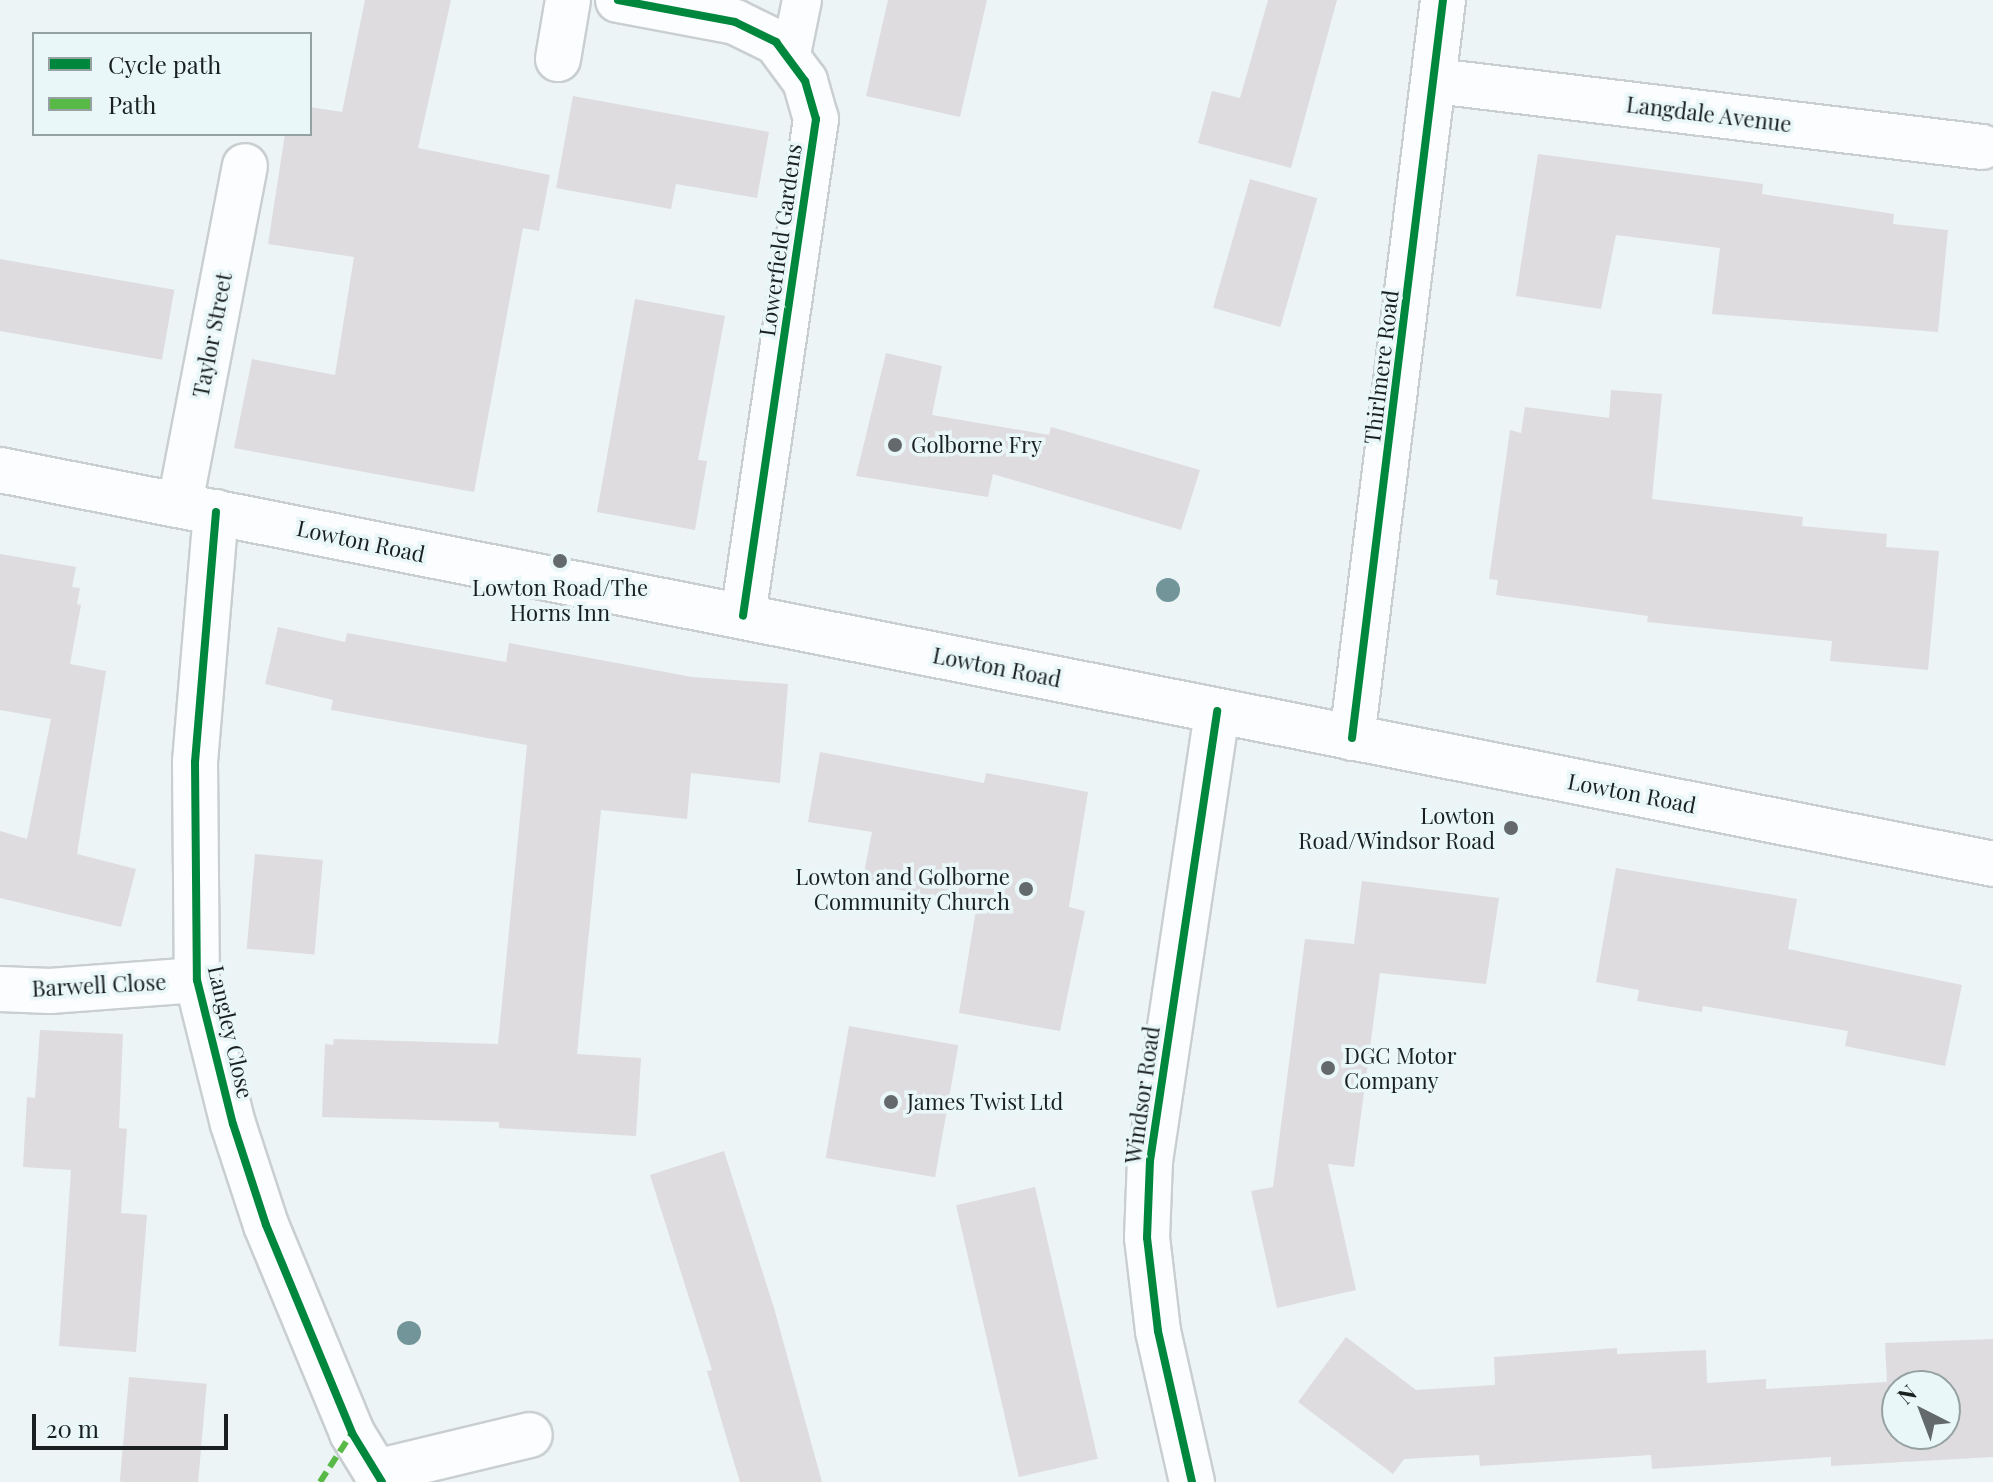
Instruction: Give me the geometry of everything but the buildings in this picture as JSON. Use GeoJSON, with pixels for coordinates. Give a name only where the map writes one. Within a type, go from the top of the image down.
{"type":"FeatureCollection","features":[{"type":"Feature","properties":{"kind":"street"},"geometry":{"type":"LineString","coordinates":[[558,59],[568,0]]}},
{"type":"Feature","properties":{"kind":"street","name":"Lowerfield Gardens"},"geometry":{"type":"LineString","coordinates":[[618,0],[735,22],[776,42],[805,81],[816,119],[743,616]]}},
{"type":"Feature","properties":{"kind":"street","name":"Thirlmere Road"},"geometry":{"type":"LineString","coordinates":[[1352,738],[1436,81],[1443,0]]}},
{"type":"Feature","properties":{"kind":"street","name":"Langdale Avenue"},"geometry":{"type":"LineString","coordinates":[[1436,81],[1982,147]]}},
{"type":"Feature","properties":{"kind":"street","name":"Taylor Street"},"geometry":{"type":"LineString","coordinates":[[198,507],[245,166]]}},
{"type":"Feature","properties":{"kind":"street","name":"Lowton Road"},"geometry":{"type":"LineString","coordinates":[[0,470],[1993,864]]}},
{"type":"Feature","properties":{"kind":"street","name":"Langley Close"},"geometry":{"type":"LineString","coordinates":[[198,507],[195,762],[197,980],[233,1124],[266,1225],[309,1338],[352,1433],[379,1477]]}},
{"type":"Feature","properties":{"kind":"street","name":"Windsor Road"},"geometry":{"type":"LineString","coordinates":[[1192,1482],[1158,1331],[1147,1238],[1150,1161],[1217,711]]}},
{"type":"Feature","properties":{"kind":"street","name":"Barwell Close"},"geometry":{"type":"LineString","coordinates":[[0,989],[50,991],[197,980]]}},
{"type":"Feature","properties":{"kind":"street"},"geometry":{"type":"LineString","coordinates":[[379,1477],[530,1435]]}},
{"type":"Feature","properties":{"kind":"lane"},"geometry":{"type":"LineString","coordinates":[[790,59],[802,0]]}},
{"type":"Feature","properties":{"kind":"marked path"},"geometry":{"type":"LineString","coordinates":[[320,1482],[352,1433]]}},
{"type":"Feature","properties":{"kind":"cycle path"},"geometry":{"type":"LineString","coordinates":[[618,0],[735,22],[776,42],[805,81],[816,119],[743,616]]}},
{"type":"Feature","properties":{"kind":"cycle path"},"geometry":{"type":"LineString","coordinates":[[1352,738],[1443,0]]}},
{"type":"Feature","properties":{"kind":"cycle path"},"geometry":{"type":"LineString","coordinates":[[216,512],[195,762],[197,980],[233,1124],[266,1225],[352,1433],[382,1482]]}},
{"type":"Feature","properties":{"kind":"cycle path"},"geometry":{"type":"LineString","coordinates":[[1192,1482],[1158,1331],[1147,1238],[1150,1161],[1217,711]]}},
{"type":"Feature","properties":{"kind":"place","name":"Golborne Fry"},"geometry":{"type":"Point","coordinates":[895,445]}},
{"type":"Feature","properties":{"kind":"place","name":"Lowton Road/The Horns Inn"},"geometry":{"type":"Point","coordinates":[560,561]}},
{"type":"Feature","properties":{"kind":"place","name":"Lowton Road/Windsor Road"},"geometry":{"type":"Point","coordinates":[1511,828]}},
{"type":"Feature","properties":{"kind":"place","name":"Lowton and Golborne Community Church"},"geometry":{"type":"Point","coordinates":[1026,889]}},
{"type":"Feature","properties":{"kind":"place","name":"DGC Motor Company"},"geometry":{"type":"Point","coordinates":[1328,1068]}},
{"type":"Feature","properties":{"kind":"place","name":"James Twist Ltd"},"geometry":{"type":"Point","coordinates":[891,1102]}}]}
